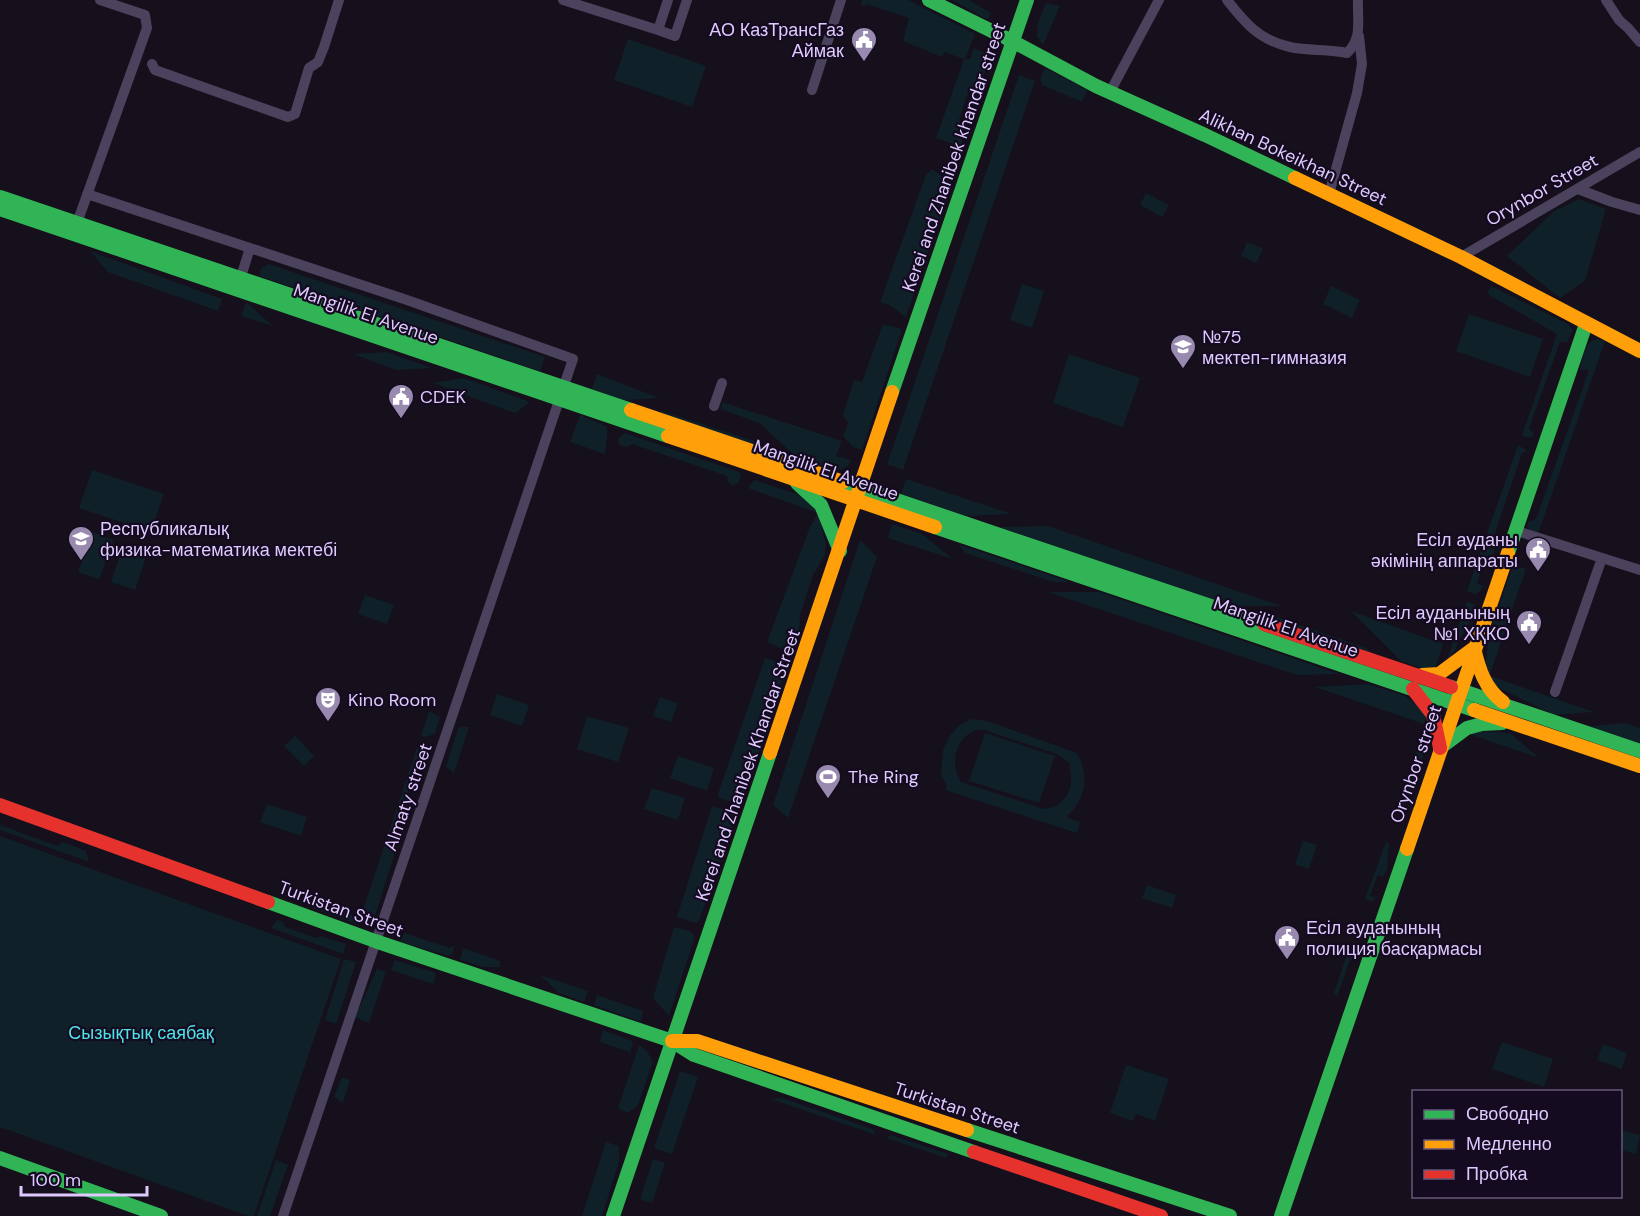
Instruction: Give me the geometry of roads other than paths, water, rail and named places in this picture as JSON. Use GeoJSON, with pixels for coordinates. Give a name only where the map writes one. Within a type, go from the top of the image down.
{"type":"FeatureCollection","features":[{"type":"Feature","properties":{"kind":"main road","name":"Alikhan Bokeikhan Street"},"geometry":{"type":"LineString","coordinates":[[929,0],[1110,92],[1461,257],[1640,351]]}},
{"type":"Feature","properties":{"kind":"main road","name":"Kerei and Zhanibek khandar street"},"geometry":{"type":"LineString","coordinates":[[858,494],[1027,0]]}},
{"type":"Feature","properties":{"kind":"main road"},"geometry":{"type":"LineString","coordinates":[[0,187],[32,201],[43,218],[11,220],[0,217]]}},
{"type":"Feature","properties":{"kind":"main road","name":"Mangilik El Avenue"},"geometry":{"type":"LineString","coordinates":[[0,197],[43,218],[858,494],[1455,704],[1640,766]]}},
{"type":"Feature","properties":{"kind":"main road","name":"Mangilik El Avenue"},"geometry":{"type":"LineString","coordinates":[[0,209],[77,223],[238,284]]}},
{"type":"Feature","properties":{"kind":"main road","name":"Orynbor street"},"geometry":{"type":"LineString","coordinates":[[1281,1216],[1586,324]]}},
{"type":"Feature","properties":{"kind":"main road","name":"Mangilik El Avenue"},"geometry":{"type":"LineString","coordinates":[[562,393],[792,478],[858,494],[1416,675],[1640,751]]}},
{"type":"Feature","properties":{"kind":"main road"},"geometry":{"type":"LineString","coordinates":[[792,478],[821,505],[840,550]]}},
{"type":"Feature","properties":{"kind":"main road","name":"Kerei and Zhanibek Khandar Street"},"geometry":{"type":"LineString","coordinates":[[613,1216],[858,494]]}},
{"type":"Feature","properties":{"kind":"main road"},"geometry":{"type":"LineString","coordinates":[[1416,675],[1439,674],[1474,648],[1484,681],[1498,699],[1515,708]]}},
{"type":"Feature","properties":{"kind":"main road"},"geometry":{"type":"LineString","coordinates":[[1412,689],[1433,715],[1440,748],[1467,728],[1482,724],[1513,723]]}},
{"type":"Feature","properties":{"kind":"main road","name":"Turkistan Street"},"geometry":{"type":"LineString","coordinates":[[0,805],[375,941],[672,1041],[694,1055],[1161,1216]]}},
{"type":"Feature","properties":{"kind":"main road","name":"Turkistan Street"},"geometry":{"type":"LineString","coordinates":[[672,1041],[697,1041],[1230,1216]]}},
{"type":"Feature","properties":{"kind":"main road"},"geometry":{"type":"LineString","coordinates":[[0,1158],[161,1216]]}},
{"type":"Feature","properties":{"kind":"street"},"geometry":{"type":"LineString","coordinates":[[77,223],[147,28],[145,15],[100,0]]}},
{"type":"Feature","properties":{"kind":"street"},"geometry":{"type":"LineString","coordinates":[[152,64],[155,70],[288,117],[295,114],[309,68],[318,62],[339,0]]}},
{"type":"Feature","properties":{"kind":"street"},"geometry":{"type":"LineString","coordinates":[[563,0],[675,36],[687,0]]}},
{"type":"Feature","properties":{"kind":"street"},"geometry":{"type":"LineString","coordinates":[[658,30],[668,0]]}},
{"type":"Feature","properties":{"kind":"street"},"geometry":{"type":"LineString","coordinates":[[812,90],[841,0]]}},
{"type":"Feature","properties":{"kind":"street"},"geometry":{"type":"LineString","coordinates":[[1110,92],[1159,0]]}},
{"type":"Feature","properties":{"kind":"street"},"geometry":{"type":"LineString","coordinates":[[1227,0],[1245,23],[1263,37],[1290,47],[1347,53],[1353,47],[1359,34]]}},
{"type":"Feature","properties":{"kind":"street"},"geometry":{"type":"LineString","coordinates":[[1329,194],[1357,93],[1362,64],[1357,20],[1358,0]]}},
{"type":"Feature","properties":{"kind":"street"},"geometry":{"type":"LineString","coordinates":[[1606,0],[1619,20],[1640,42]]}},
{"type":"Feature","properties":{"kind":"street","name":"Orynbor Street"},"geometry":{"type":"LineString","coordinates":[[1461,257],[1640,152]]}},
{"type":"Feature","properties":{"kind":"street"},"geometry":{"type":"LineString","coordinates":[[1578,189],[1640,210]]}},
{"type":"Feature","properties":{"kind":"street"},"geometry":{"type":"LineString","coordinates":[[87,194],[250,248],[238,284]]}},
{"type":"Feature","properties":{"kind":"street","name":"Almaty street"},"geometry":{"type":"LineString","coordinates":[[250,248],[407,300],[573,359],[283,1216]]}},
{"type":"Feature","properties":{"kind":"street"},"geometry":{"type":"LineString","coordinates":[[714,406],[722,383]]}},
{"type":"Feature","properties":{"kind":"street"},"geometry":{"type":"LineString","coordinates":[[1514,530],[1640,570]]}},
{"type":"Feature","properties":{"kind":"street"},"geometry":{"type":"LineString","coordinates":[[1555,692],[1602,558]]}},
{"type":"Feature","properties":{"kind":"place","name":"АО КазТрансГаз Аймак"},"geometry":{"type":"Point","coordinates":[864,63]}},
{"type":"Feature","properties":{"kind":"place","name":"№75 мектеп-гимназия"},"geometry":{"type":"Point","coordinates":[1183,370]}},
{"type":"Feature","properties":{"kind":"place","name":"CDEK"},"geometry":{"type":"Point","coordinates":[401,420]}},
{"type":"Feature","properties":{"kind":"place","name":"Республикалық физика-математика мектебі"},"geometry":{"type":"Point","coordinates":[81,562]}},
{"type":"Feature","properties":{"kind":"place","name":"Есіл ауданы әкімінің аппараты"},"geometry":{"type":"Point","coordinates":[1538,573]}},
{"type":"Feature","properties":{"kind":"place","name":"Есіл ауданының №1 ХҚКО"},"geometry":{"type":"Point","coordinates":[1529,646]}},
{"type":"Feature","properties":{"kind":"place","name":"Kino Room"},"geometry":{"type":"Point","coordinates":[328,723]}},
{"type":"Feature","properties":{"kind":"place","name":"The Ring"},"geometry":{"type":"Point","coordinates":[828,800]}},
{"type":"Feature","properties":{"kind":"place","name":"Есіл ауданының полиция басқармасы"},"geometry":{"type":"Point","coordinates":[1287,961]}},
{"type":"Feature","properties":{"kind":"park label","name":"Сызықтық саябақ"},"geometry":{"type":"Point","coordinates":[141,1033]}}]}
